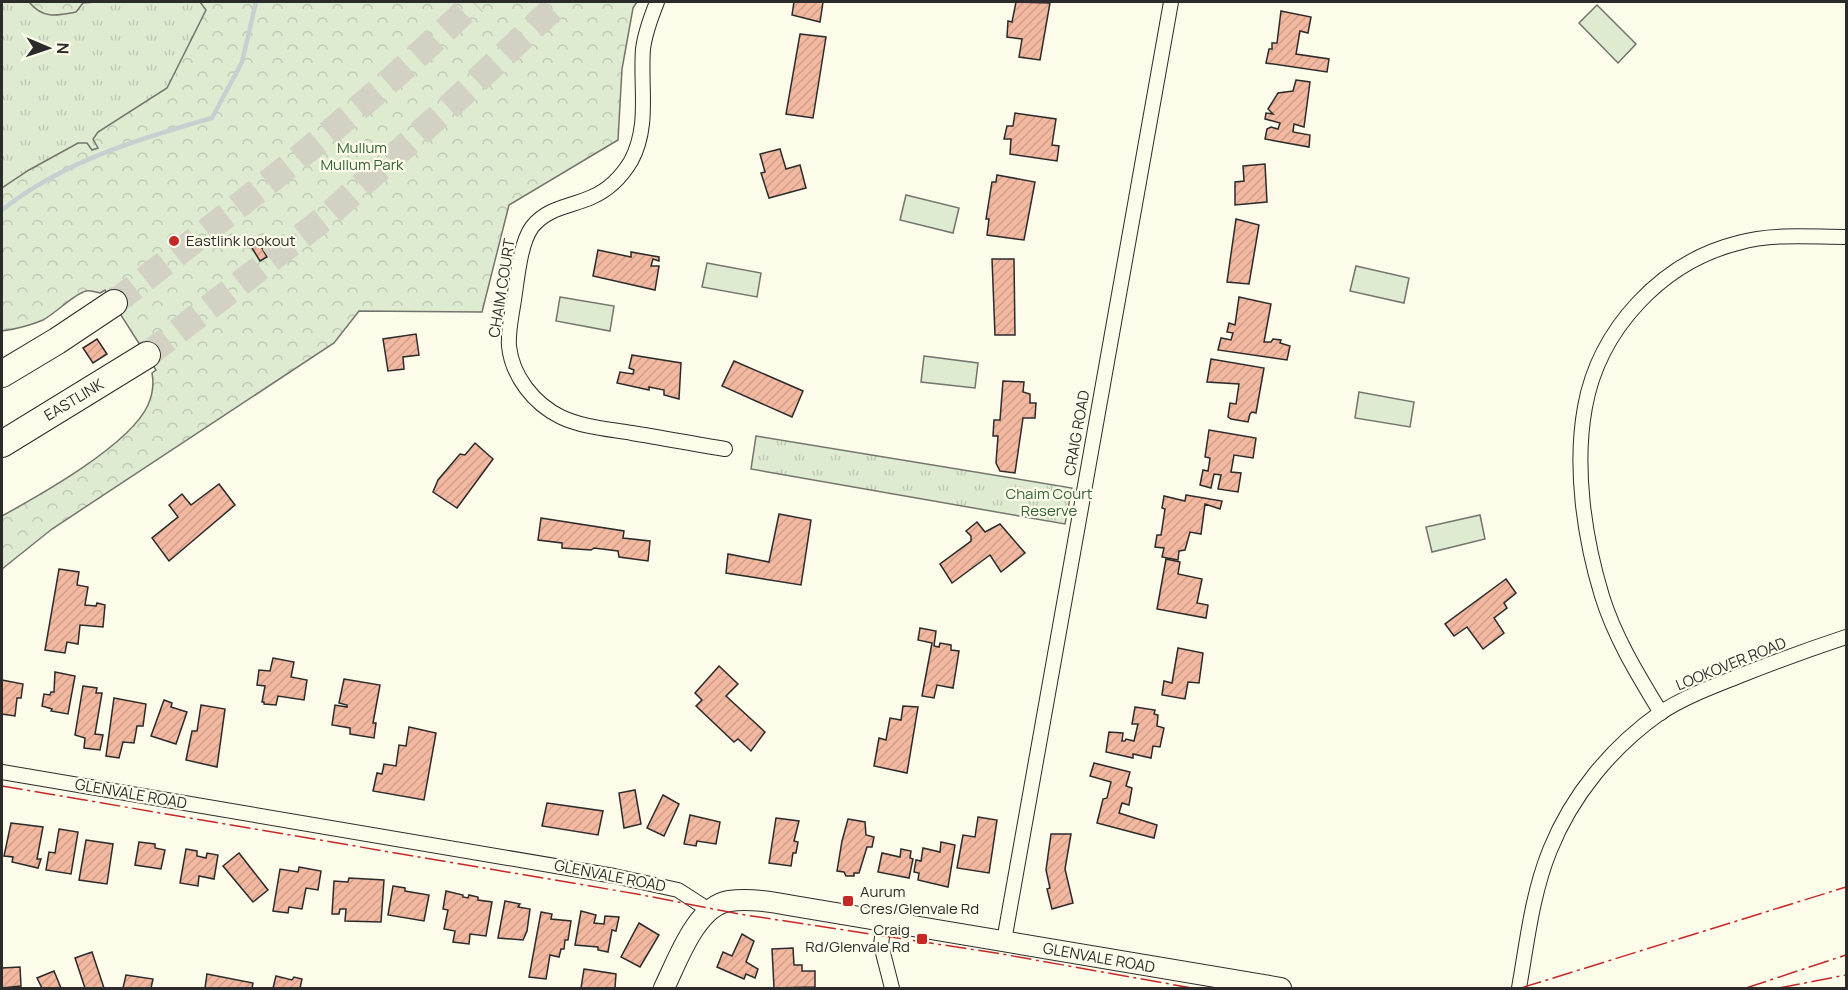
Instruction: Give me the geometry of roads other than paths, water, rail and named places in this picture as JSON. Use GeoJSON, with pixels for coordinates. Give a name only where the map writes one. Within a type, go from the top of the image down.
{"type":"FeatureCollection","features":[{"type":"Feature","properties":{"kind":"highway"},"geometry":{"type":"LineString","coordinates":[[2,374],[57,342],[114,303]]}},
{"type":"Feature","properties":{"kind":"highway","name":"EASTLINK"},"geometry":{"type":"LineString","coordinates":[[2,444],[147,355]]}},
{"type":"Feature","properties":{"kind":"street","name":"CHAIM COURT"},"geometry":{"type":"LineString","coordinates":[[657,2],[648,27],[644,49],[643,122],[635,153],[618,179],[600,193],[551,211],[532,228],[525,242],[522,256],[509,345],[515,369],[523,383],[540,403],[561,417],[588,425],[725,449]]}},
{"type":"Feature","properties":{"kind":"street","name":"CRAIG ROAD"},"geometry":{"type":"LineString","coordinates":[[1004,942],[1171,2]]}},
{"type":"Feature","properties":{"kind":"street"},"geometry":{"type":"LineString","coordinates":[[1660,713],[1626,654],[1614,628],[1602,597],[1587,534],[1581,473],[1582,435],[1589,388],[1608,344],[1640,300],[1655,285],[1681,268],[1712,252],[1761,237],[1846,237]]}},
{"type":"Feature","properties":{"kind":"street","name":"LOOKOVER ROAD"},"geometry":{"type":"LineString","coordinates":[[1519,988],[1540,881],[1558,830],[1596,772],[1623,744],[1660,713],[1706,689],[1846,637]]}},
{"type":"Feature","properties":{"kind":"street","name":"GLENVALE ROAD"},"geometry":{"type":"LineString","coordinates":[[2,772],[647,882],[678,890],[709,910],[727,901],[765,901],[1281,988]]}},
{"type":"Feature","properties":{"kind":"street"},"geometry":{"type":"LineString","coordinates":[[664,988],[692,933],[709,910]]}},
{"type":"Feature","properties":{"kind":"street"},"geometry":{"type":"LineString","coordinates":[[884,921],[881,945],[892,988]]}},
{"type":"Feature","properties":{"kind":"waterway"},"geometry":{"type":"LineString","coordinates":[[2,210],[25,193],[75,165],[156,134],[212,118],[242,62],[256,2]]}},
{"type":"Feature","properties":{"kind":"tunnel"},"geometry":{"type":"LineString","coordinates":[[114,303],[253,195],[344,120],[432,43],[474,2]]}},
{"type":"Feature","properties":{"kind":"tunnel"},"geometry":{"type":"LineString","coordinates":[[147,355],[326,217],[450,106],[560,2]]}},
{"type":"Feature","properties":{"kind":"place","name":"Eastlink lookout"},"geometry":{"type":"Point","coordinates":[174,241]}},
{"type":"Feature","properties":{"kind":"place","name":"Aurum Cres/Glenvale Rd"},"geometry":{"type":"Point","coordinates":[848,901]}},
{"type":"Feature","properties":{"kind":"place","name":"Craig Rd/Glenvale Rd"},"geometry":{"type":"Point","coordinates":[922,939]}},
{"type":"Feature","properties":{"kind":"park label","name":"Mullum Mullum Park"},"geometry":{"type":"Point","coordinates":[362,156]}},
{"type":"Feature","properties":{"kind":"park label","name":"Chaim Court Reserve"},"geometry":{"type":"Point","coordinates":[1049,502]}}]}
